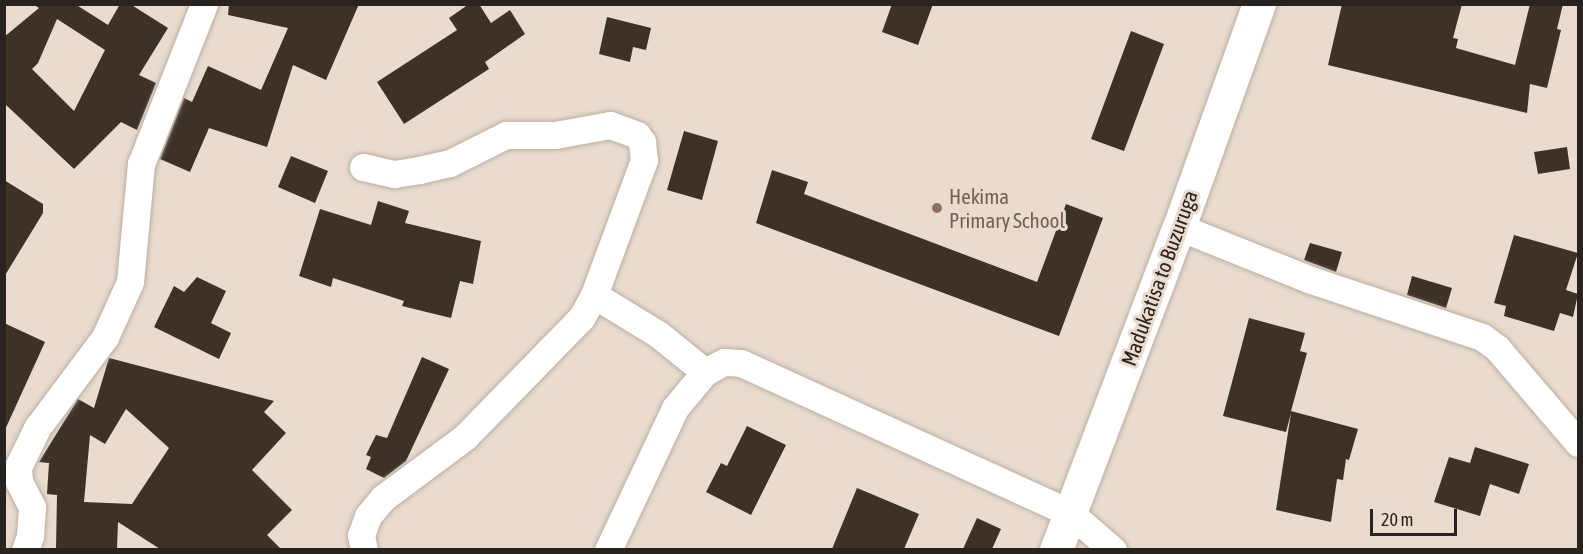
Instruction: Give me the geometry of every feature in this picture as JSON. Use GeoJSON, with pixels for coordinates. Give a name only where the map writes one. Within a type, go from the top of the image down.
{"type":"FeatureCollection","features":[{"type":"Feature","properties":{"kind":"main road","name":"Madukatisa to Buzuruga"},"geometry":{"type":"LineString","coordinates":[[1056,549],[1179,227],[1258,4]]}},
{"type":"Feature","properties":{"kind":"street"},"geometry":{"type":"LineString","coordinates":[[25,549],[30,536],[32,507],[19,482],[18,467],[37,428],[105,337],[130,282],[141,164],[204,4]]}},
{"type":"Feature","properties":{"kind":"street"},"geometry":{"type":"LineString","coordinates":[[363,167],[394,174],[419,170],[450,163],[506,135],[555,135],[610,125],[629,130],[642,142],[645,160],[594,295],[573,327],[465,437],[383,498],[368,516],[361,535],[364,549]]}},
{"type":"Feature","properties":{"kind":"street"},"geometry":{"type":"LineString","coordinates":[[1179,227],[1311,280],[1482,337],[1497,348],[1578,443]]}},
{"type":"Feature","properties":{"kind":"street"},"geometry":{"type":"LineString","coordinates":[[594,295],[658,334],[705,372]]}},
{"type":"Feature","properties":{"kind":"street"},"geometry":{"type":"LineString","coordinates":[[608,549],[675,408],[705,372],[724,362],[741,363],[1070,513],[1113,549]]}},
{"type":"Feature","properties":{"kind":"building"},"geometry":{"type":"Polygon","coordinates":[[[33,4],[75,4],[108,25],[120,4],[130,4],[168,28],[139,75],[156,83],[137,130],[121,122],[74,169],[4,103],[4,37],[39,8],[33,4]],[[57,19],[38,63],[32,69],[74,111],[105,50],[57,19]]]}},
{"type":"Feature","properties":{"kind":"building"},"geometry":{"type":"Polygon","coordinates":[[[229,4],[359,4],[326,80],[293,65],[267,147],[209,128],[190,172],[160,159],[184,98],[192,102],[208,66],[261,90],[288,28],[228,15],[229,4]]]}},
{"type":"Feature","properties":{"kind":"building"},"geometry":{"type":"Polygon","coordinates":[[[469,4],[479,4],[491,23],[510,10],[525,34],[485,62],[489,69],[404,124],[377,82],[457,30],[449,18],[469,4]]]}},
{"type":"Feature","properties":{"kind":"building"},"geometry":{"type":"Polygon","coordinates":[[[892,4],[933,4],[918,45],[882,32],[892,4]]]}},
{"type":"Feature","properties":{"kind":"building"},"geometry":{"type":"Polygon","coordinates":[[[1342,4],[1462,4],[1453,38],[1458,39],[1456,48],[1515,65],[1530,4],[1563,4],[1557,29],[1561,30],[1547,88],[1530,84],[1527,113],[1328,65],[1342,4]]]}},
{"type":"Feature","properties":{"kind":"building"},"geometry":{"type":"Polygon","coordinates":[[[607,17],[651,28],[646,50],[633,47],[630,62],[599,54],[607,17]]]}},
{"type":"Feature","properties":{"kind":"building"},"geometry":{"type":"Polygon","coordinates":[[[1131,31],[1164,44],[1124,151],[1091,139],[1131,31]]]}},
{"type":"Feature","properties":{"kind":"building"},"geometry":{"type":"Polygon","coordinates":[[[684,131],[718,141],[702,200],[667,190],[684,131]]]}},
{"type":"Feature","properties":{"kind":"building"},"geometry":{"type":"Polygon","coordinates":[[[1567,147],[1570,169],[1538,174],[1534,152],[1567,147]]]}},
{"type":"Feature","properties":{"kind":"building"},"geometry":{"type":"Polygon","coordinates":[[[291,156],[328,171],[315,203],[278,187],[291,156]]]}},
{"type":"Feature","properties":{"kind":"building"},"geometry":{"type":"Polygon","coordinates":[[[772,170],[808,182],[804,194],[1037,282],[1066,204],[1103,218],[1059,336],[756,223],[772,170]]]}},
{"type":"Feature","properties":{"kind":"building"},"geometry":{"type":"Polygon","coordinates":[[[4,180],[43,204],[43,213],[4,277],[4,180]]]}},
{"type":"Feature","properties":{"kind":"building"},"geometry":{"type":"Polygon","coordinates":[[[378,201],[409,211],[405,223],[481,241],[473,284],[460,281],[451,318],[402,306],[404,301],[333,278],[331,287],[299,276],[320,209],[371,225],[378,201]]]}},
{"type":"Feature","properties":{"kind":"building"},"geometry":{"type":"Polygon","coordinates":[[[1514,235],[1578,253],[1566,290],[1578,294],[1573,317],[1560,313],[1554,331],[1504,316],[1506,306],[1494,303],[1514,235]]]}},
{"type":"Feature","properties":{"kind":"building"},"geometry":{"type":"Polygon","coordinates":[[[1310,243],[1342,252],[1336,272],[1304,260],[1310,243]]]}},
{"type":"Feature","properties":{"kind":"building"},"geometry":{"type":"Polygon","coordinates":[[[1412,276],[1452,288],[1446,308],[1407,295],[1412,276]]]}},
{"type":"Feature","properties":{"kind":"building"},"geometry":{"type":"Polygon","coordinates":[[[197,277],[226,291],[211,323],[231,333],[219,359],[154,327],[174,286],[184,292],[197,277]]]}},
{"type":"Feature","properties":{"kind":"building"},"geometry":{"type":"Polygon","coordinates":[[[1249,318],[1305,333],[1300,351],[1307,353],[1291,411],[1358,429],[1349,460],[1346,459],[1343,480],[1337,479],[1331,522],[1276,510],[1291,413],[1286,432],[1223,416],[1249,318]]]}},
{"type":"Feature","properties":{"kind":"building"},"geometry":{"type":"Polygon","coordinates":[[[4,323],[45,342],[4,432],[4,323]]]}},
{"type":"Feature","properties":{"kind":"building"},"geometry":{"type":"Polygon","coordinates":[[[422,357],[449,369],[406,461],[384,478],[366,469],[371,457],[366,455],[376,435],[387,438],[422,357]]]}},
{"type":"Feature","properties":{"kind":"building"},"geometry":{"type":"Polygon","coordinates":[[[109,358],[274,401],[264,412],[286,433],[252,470],[292,510],[267,535],[281,549],[160,549],[118,522],[117,549],[56,549],[57,495],[47,494],[49,463],[39,462],[78,399],[94,408],[109,358]],[[126,409],[105,444],[90,435],[84,502],[132,504],[169,448],[126,409]]]}},
{"type":"Feature","properties":{"kind":"building"},"geometry":{"type":"Polygon","coordinates":[[[747,426],[786,445],[751,515],[706,492],[721,463],[727,466],[747,426]]]}},
{"type":"Feature","properties":{"kind":"building"},"geometry":{"type":"Polygon","coordinates":[[[1475,447],[1529,464],[1519,494],[1490,484],[1480,516],[1434,502],[1449,457],[1470,463],[1475,447]]]}},
{"type":"Feature","properties":{"kind":"building"},"geometry":{"type":"Polygon","coordinates":[[[857,488],[919,514],[904,549],[832,549],[857,488]]]}},
{"type":"Feature","properties":{"kind":"building"},"geometry":{"type":"Polygon","coordinates":[[[977,518],[1001,529],[992,549],[963,549],[977,518]]]}},
{"type":"Feature","properties":{"kind":"place","name":"Hekima Primary School"},"geometry":{"type":"Point","coordinates":[937,208]}}]}
